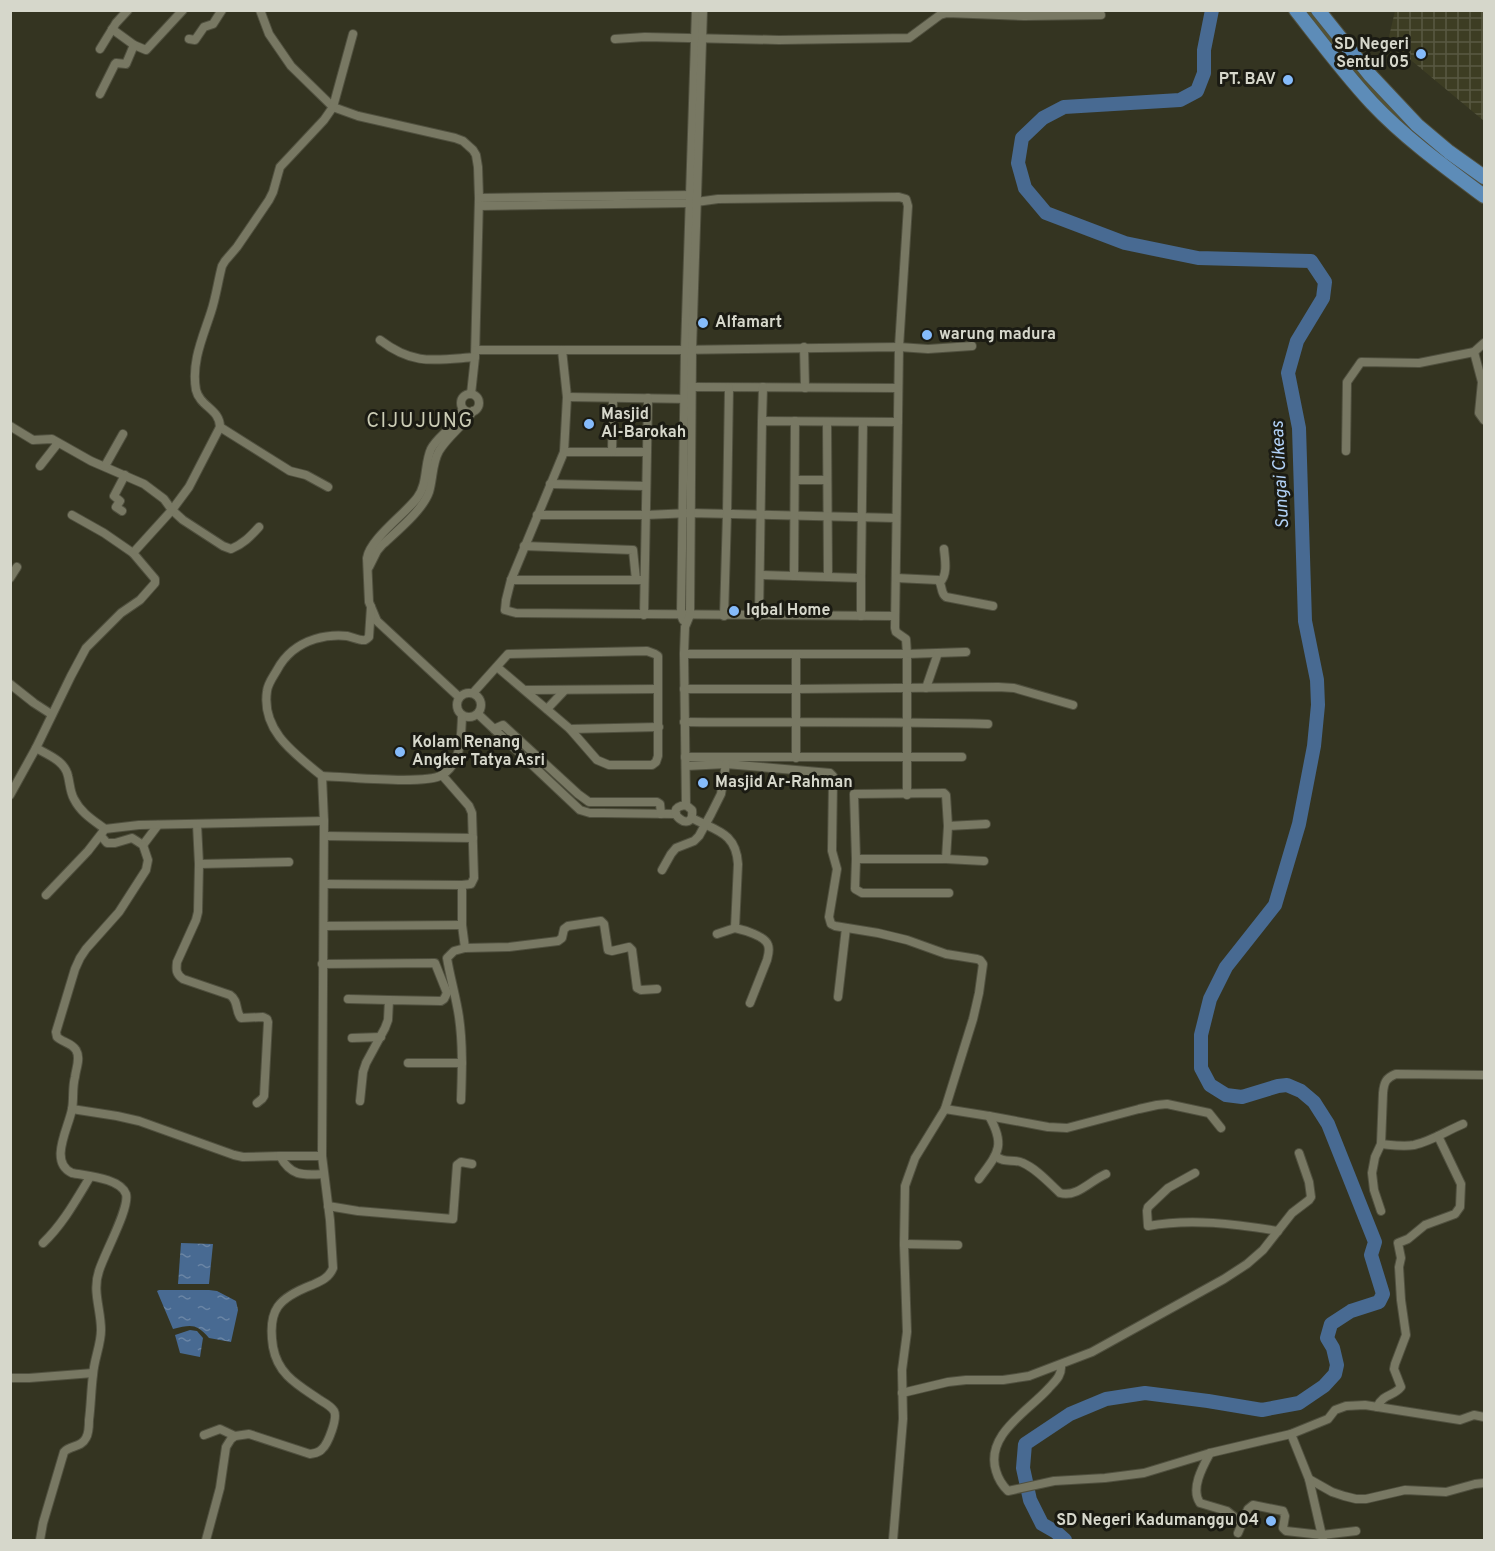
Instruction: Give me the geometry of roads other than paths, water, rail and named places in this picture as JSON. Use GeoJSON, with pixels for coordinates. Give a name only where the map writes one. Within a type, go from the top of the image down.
{"type":"FeatureCollection","features":[{"type":"Feature","properties":{"kind":"main road"},"geometry":{"type":"LineString","coordinates":[[1296,10],[1372,103],[1411,140],[1485,196]]}},
{"type":"Feature","properties":{"kind":"main road"},"geometry":{"type":"LineString","coordinates":[[1318,10],[1370,75],[1417,125],[1449,152],[1485,177]]}},
{"type":"Feature","properties":{"kind":"street"},"geometry":{"type":"LineString","coordinates":[[100,49],[118,20],[128,10]]}},
{"type":"Feature","properties":{"kind":"street"},"geometry":{"type":"LineString","coordinates":[[112,29],[134,45],[148,50],[183,10]]}},
{"type":"Feature","properties":{"kind":"street"},"geometry":{"type":"LineString","coordinates":[[189,39],[195,40],[204,27],[213,24],[222,10]]}},
{"type":"Feature","properties":{"kind":"street"},"geometry":{"type":"LineString","coordinates":[[260,10],[269,34],[291,66],[333,107],[358,116],[442,134],[463,141],[476,155],[479,202],[475,353],[471,394]]}},
{"type":"Feature","properties":{"kind":"street"},"geometry":{"type":"LineString","coordinates":[[686,805],[684,654],[688,387],[698,39],[696,10]]}},
{"type":"Feature","properties":{"kind":"street"},"geometry":{"type":"LineString","coordinates":[[698,39],[703,10]]}},
{"type":"Feature","properties":{"kind":"street"},"geometry":{"type":"LineString","coordinates":[[615,39],[645,37],[779,40],[909,38],[940,15],[948,13],[1024,16],[1101,15]]}},
{"type":"Feature","properties":{"kind":"street"},"geometry":{"type":"LineString","coordinates":[[133,554],[189,487],[220,428],[219,417],[205,405],[197,393],[194,372],[222,266],[269,200],[280,167],[324,120],[333,107],[353,34]]}},
{"type":"Feature","properties":{"kind":"street"},"geometry":{"type":"LineString","coordinates":[[100,94],[115,64],[126,64],[134,45]]}},
{"type":"Feature","properties":{"kind":"street"},"geometry":{"type":"LineString","coordinates":[[479,202],[899,197],[906,199],[908,206],[899,346],[895,616],[896,630],[906,639],[907,795]]}},
{"type":"Feature","properties":{"kind":"street"},"geometry":{"type":"LineString","coordinates":[[380,340],[404,356],[442,360],[475,353],[562,350],[899,346],[928,349],[972,346]]}},
{"type":"Feature","properties":{"kind":"street"},"geometry":{"type":"LineString","coordinates":[[1346,451],[1347,382],[1361,362],[1419,363],[1474,352],[1485,343]]}},
{"type":"Feature","properties":{"kind":"street"},"geometry":{"type":"LineString","coordinates":[[804,347],[806,387]]}},
{"type":"Feature","properties":{"kind":"street"},"geometry":{"type":"LineString","coordinates":[[562,350],[567,397],[564,452],[511,580],[505,610],[516,614],[895,616]]}},
{"type":"Feature","properties":{"kind":"street"},"geometry":{"type":"LineString","coordinates":[[1474,352],[1482,382],[1479,413],[1485,420]]}},
{"type":"Feature","properties":{"kind":"street"},"geometry":{"type":"LineString","coordinates":[[688,387],[898,387]]}},
{"type":"Feature","properties":{"kind":"street"},"geometry":{"type":"LineString","coordinates":[[724,615],[729,387]]}},
{"type":"Feature","properties":{"kind":"street"},"geometry":{"type":"LineString","coordinates":[[759,616],[763,387]]}},
{"type":"Feature","properties":{"kind":"street"},"geometry":{"type":"LineString","coordinates":[[463,409],[461,405],[463,397],[471,394]]}},
{"type":"Feature","properties":{"kind":"street"},"geometry":{"type":"LineString","coordinates":[[368,569],[382,544],[415,512],[427,496],[437,455],[441,448],[477,409],[478,398],[471,394]]}},
{"type":"Feature","properties":{"kind":"street"},"geometry":{"type":"LineString","coordinates":[[567,397],[688,399]]}},
{"type":"Feature","properties":{"kind":"street"},"geometry":{"type":"LineString","coordinates":[[612,452],[613,398]]}},
{"type":"Feature","properties":{"kind":"street"},"geometry":{"type":"LineString","coordinates":[[640,580],[645,515],[648,398]]}},
{"type":"Feature","properties":{"kind":"street"},"geometry":{"type":"LineString","coordinates":[[463,409],[473,411]]}},
{"type":"Feature","properties":{"kind":"street"},"geometry":{"type":"LineString","coordinates":[[459,697],[377,621],[368,593],[368,553],[422,490],[430,451],[434,443],[452,425],[463,409]]}},
{"type":"Feature","properties":{"kind":"street"},"geometry":{"type":"LineString","coordinates":[[762,421],[898,422]]}},
{"type":"Feature","properties":{"kind":"street"},"geometry":{"type":"LineString","coordinates":[[794,576],[795,421]]}},
{"type":"Feature","properties":{"kind":"street"},"geometry":{"type":"LineString","coordinates":[[826,422],[828,577]]}},
{"type":"Feature","properties":{"kind":"street"},"geometry":{"type":"LineString","coordinates":[[861,616],[863,422]]}},
{"type":"Feature","properties":{"kind":"street"},"geometry":{"type":"LineString","coordinates":[[10,426],[33,440],[52,438],[91,461],[157,489],[172,510],[183,520],[223,546],[231,549],[240,545],[259,527]]}},
{"type":"Feature","properties":{"kind":"street"},"geometry":{"type":"LineString","coordinates":[[220,428],[290,471],[306,475],[328,487]]}},
{"type":"Feature","properties":{"kind":"street"},"geometry":{"type":"LineString","coordinates":[[105,466],[123,434]]}},
{"type":"Feature","properties":{"kind":"street"},"geometry":{"type":"LineString","coordinates":[[40,466],[58,443]]}},
{"type":"Feature","properties":{"kind":"street"},"geometry":{"type":"LineString","coordinates":[[564,452],[646,452]]}},
{"type":"Feature","properties":{"kind":"street"},"geometry":{"type":"LineString","coordinates":[[122,511],[116,507],[120,501],[114,496],[125,475]]}},
{"type":"Feature","properties":{"kind":"street"},"geometry":{"type":"LineString","coordinates":[[795,480],[827,480]]}},
{"type":"Feature","properties":{"kind":"street"},"geometry":{"type":"LineString","coordinates":[[550,484],[646,486]]}},
{"type":"Feature","properties":{"kind":"street"},"geometry":{"type":"LineString","coordinates":[[537,515],[686,513],[896,518]]}},
{"type":"Feature","properties":{"kind":"street"},"geometry":{"type":"LineString","coordinates":[[10,795],[86,648],[121,613],[140,600],[155,583],[155,579],[133,554],[104,533],[72,515]]}},
{"type":"Feature","properties":{"kind":"street"},"geometry":{"type":"LineString","coordinates":[[524,546],[633,550],[640,580],[644,615]]}},
{"type":"Feature","properties":{"kind":"street"},"geometry":{"type":"LineString","coordinates":[[940,582],[945,575],[945,549]]}},
{"type":"Feature","properties":{"kind":"street"},"geometry":{"type":"LineString","coordinates":[[10,578],[17,567]]}},
{"type":"Feature","properties":{"kind":"street"},"geometry":{"type":"LineString","coordinates":[[760,575],[861,578]]}},
{"type":"Feature","properties":{"kind":"street"},"geometry":{"type":"LineString","coordinates":[[896,578],[938,580],[940,582]]}},
{"type":"Feature","properties":{"kind":"street"},"geometry":{"type":"LineString","coordinates":[[511,580],[640,580]]}},
{"type":"Feature","properties":{"kind":"street"},"geometry":{"type":"LineString","coordinates":[[940,582],[942,593],[946,597],[993,606]]}},
{"type":"Feature","properties":{"kind":"street"},"geometry":{"type":"LineString","coordinates":[[371,607],[367,639],[346,636],[314,639],[289,653],[280,665],[269,682],[267,691],[269,717],[278,736],[322,776],[428,779],[442,775],[452,765],[461,746],[462,716]]}},
{"type":"Feature","properties":{"kind":"street"},"geometry":{"type":"LineString","coordinates":[[473,693],[481,705],[478,714],[469,718],[462,716],[456,706],[459,697],[473,693],[508,654],[647,651],[655,654],[658,656],[659,728],[656,762],[652,765],[609,765],[597,759],[570,729],[497,667]]}},
{"type":"Feature","properties":{"kind":"street"},"geometry":{"type":"LineString","coordinates":[[684,654],[966,652]]}},
{"type":"Feature","properties":{"kind":"street"},"geometry":{"type":"LineString","coordinates":[[926,688],[938,653]]}},
{"type":"Feature","properties":{"kind":"street"},"geometry":{"type":"LineString","coordinates":[[796,655],[796,758]]}},
{"type":"Feature","properties":{"kind":"street"},"geometry":{"type":"LineString","coordinates":[[10,684],[51,714]]}},
{"type":"Feature","properties":{"kind":"street"},"geometry":{"type":"LineString","coordinates":[[684,689],[998,687],[1014,688],[1073,705]]}},
{"type":"Feature","properties":{"kind":"street"},"geometry":{"type":"LineString","coordinates":[[526,690],[658,689]]}},
{"type":"Feature","properties":{"kind":"street"},"geometry":{"type":"LineString","coordinates":[[547,709],[564,691]]}},
{"type":"Feature","properties":{"kind":"street"},"geometry":{"type":"LineString","coordinates":[[478,714],[580,810],[591,813],[676,814]]}},
{"type":"Feature","properties":{"kind":"street"},"geometry":{"type":"LineString","coordinates":[[684,722],[988,724]]}},
{"type":"Feature","properties":{"kind":"street"},"geometry":{"type":"LineString","coordinates":[[494,729],[503,725],[586,800],[657,802],[660,804],[661,814]]}},
{"type":"Feature","properties":{"kind":"street"},"geometry":{"type":"LineString","coordinates":[[570,729],[659,728]]}},
{"type":"Feature","properties":{"kind":"street"},"geometry":{"type":"LineString","coordinates":[[36,748],[59,761],[67,771],[74,800],[84,814],[103,832],[104,841],[115,843],[132,838],[143,845],[148,860],[146,870],[119,912],[80,958],[56,1032],[57,1037],[72,1046],[78,1055],[72,1109],[63,1140],[61,1160],[67,1170],[113,1182],[120,1186],[125,1191],[127,1199],[97,1279],[96,1300],[101,1328],[93,1373],[88,1433],[83,1443],[68,1448],[64,1452],[40,1540]]}},
{"type":"Feature","properties":{"kind":"street"},"geometry":{"type":"LineString","coordinates":[[525,759],[532,751]]}},
{"type":"Feature","properties":{"kind":"street"},"geometry":{"type":"LineString","coordinates":[[686,761],[962,757]]}},
{"type":"Feature","properties":{"kind":"street"},"geometry":{"type":"LineString","coordinates":[[686,761],[830,773],[833,776],[832,851],[837,869],[829,917],[831,924],[897,938],[946,954],[982,961],[983,967],[973,1019],[945,1109],[922,1144],[905,1186],[907,1332],[902,1370],[903,1419],[893,1540]]}},
{"type":"Feature","properties":{"kind":"street"},"geometry":{"type":"LineString","coordinates":[[662,870],[676,848],[694,841],[705,825],[721,794],[726,764]]}},
{"type":"Feature","properties":{"kind":"street"},"geometry":{"type":"LineString","coordinates":[[324,884],[471,884],[474,878],[471,809],[442,775]]}},
{"type":"Feature","properties":{"kind":"street"},"geometry":{"type":"LineString","coordinates":[[206,1540],[220,1488],[228,1442],[242,1434],[256,1435],[310,1454],[316,1453],[325,1446],[336,1415],[282,1370],[277,1362],[273,1343],[274,1313],[281,1301],[324,1279],[331,1273],[333,1263],[322,1156],[324,821],[322,776]]}},
{"type":"Feature","properties":{"kind":"street"},"geometry":{"type":"LineString","coordinates":[[553,785],[560,777]]}},
{"type":"Feature","properties":{"kind":"street"},"geometry":{"type":"LineString","coordinates":[[946,859],[948,826],[944,793],[850,794],[856,859],[855,889],[857,891],[949,892]]}},
{"type":"Feature","properties":{"kind":"street"},"geometry":{"type":"LineString","coordinates":[[602,813],[603,801]]}},
{"type":"Feature","properties":{"kind":"street"},"geometry":{"type":"LineString","coordinates":[[686,805],[677,809],[678,819],[683,822],[692,818]]}},
{"type":"Feature","properties":{"kind":"street"},"geometry":{"type":"LineString","coordinates":[[686,805],[692,810],[692,818]]}},
{"type":"Feature","properties":{"kind":"street"},"geometry":{"type":"LineString","coordinates":[[692,818],[724,833],[732,841],[738,853],[735,928]]}},
{"type":"Feature","properties":{"kind":"street"},"geometry":{"type":"LineString","coordinates":[[46,895],[63,879],[103,832],[126,825],[324,821]]}},
{"type":"Feature","properties":{"kind":"street"},"geometry":{"type":"LineString","coordinates":[[197,824],[199,903],[196,920],[176,969],[178,975],[183,979],[234,997],[241,1018],[263,1017],[267,1019],[264,1096],[257,1103]]}},
{"type":"Feature","properties":{"kind":"street"},"geometry":{"type":"LineString","coordinates":[[948,826],[986,824]]}},
{"type":"Feature","properties":{"kind":"street"},"geometry":{"type":"LineString","coordinates":[[143,845],[158,825]]}},
{"type":"Feature","properties":{"kind":"street"},"geometry":{"type":"LineString","coordinates":[[324,836],[473,838]]}},
{"type":"Feature","properties":{"kind":"street"},"geometry":{"type":"LineString","coordinates":[[856,859],[984,861]]}},
{"type":"Feature","properties":{"kind":"street"},"geometry":{"type":"LineString","coordinates":[[199,864],[290,862]]}},
{"type":"Feature","properties":{"kind":"street"},"geometry":{"type":"LineString","coordinates":[[462,885],[462,925],[465,948]]}},
{"type":"Feature","properties":{"kind":"street"},"geometry":{"type":"LineString","coordinates":[[461,1100],[462,1063],[459,1017],[447,958],[454,951],[465,948],[509,947],[558,941],[568,926],[601,921],[604,924],[608,950],[629,947],[632,950],[639,989],[657,989]]}},
{"type":"Feature","properties":{"kind":"street"},"geometry":{"type":"LineString","coordinates":[[324,926],[462,925]]}},
{"type":"Feature","properties":{"kind":"street"},"geometry":{"type":"LineString","coordinates":[[717,934],[735,928],[751,933],[768,944],[769,954],[750,1003]]}},
{"type":"Feature","properties":{"kind":"street"},"geometry":{"type":"LineString","coordinates":[[838,997],[846,928]]}},
{"type":"Feature","properties":{"kind":"street"},"geometry":{"type":"LineString","coordinates":[[322,964],[433,962],[436,964],[447,993],[441,1001],[348,999]]}},
{"type":"Feature","properties":{"kind":"street"},"geometry":{"type":"LineString","coordinates":[[360,1101],[363,1072],[388,1020],[389,1000]]}},
{"type":"Feature","properties":{"kind":"street"},"geometry":{"type":"LineString","coordinates":[[352,1038],[381,1037]]}},
{"type":"Feature","properties":{"kind":"street"},"geometry":{"type":"LineString","coordinates":[[408,1063],[462,1063]]}},
{"type":"Feature","properties":{"kind":"street"},"geometry":{"type":"LineString","coordinates":[[1382,1211],[1374,1190],[1372,1173],[1375,1157],[1381,1144],[1383,1093],[1388,1077],[1396,1074],[1485,1075]]}},
{"type":"Feature","properties":{"kind":"street"},"geometry":{"type":"LineString","coordinates":[[945,1109],[1025,1124],[1067,1128],[1167,1104],[1209,1113],[1221,1128]]}},
{"type":"Feature","properties":{"kind":"street"},"geometry":{"type":"LineString","coordinates":[[72,1109],[139,1121],[243,1157],[322,1156]]}},
{"type":"Feature","properties":{"kind":"street"},"geometry":{"type":"LineString","coordinates":[[979,1179],[996,1156],[999,1145],[998,1136],[989,1116]]}},
{"type":"Feature","properties":{"kind":"street"},"geometry":{"type":"LineString","coordinates":[[1381,1144],[1413,1145],[1463,1124]]}},
{"type":"Feature","properties":{"kind":"street"},"geometry":{"type":"LineString","coordinates":[[1377,1407],[1381,1399],[1401,1387],[1394,1369],[1406,1335],[1401,1300],[1399,1270],[1401,1256],[1398,1243],[1408,1239],[1425,1225],[1455,1214],[1460,1207],[1461,1184],[1438,1136]]}},
{"type":"Feature","properties":{"kind":"street"},"geometry":{"type":"LineString","coordinates":[[902,1393],[948,1382],[1017,1379],[1061,1365],[1092,1352],[1224,1279],[1263,1250],[1292,1213],[1311,1197],[1309,1182],[1299,1153]]}},
{"type":"Feature","properties":{"kind":"street"},"geometry":{"type":"LineString","coordinates":[[280,1156],[284,1164],[295,1173],[324,1174]]}},
{"type":"Feature","properties":{"kind":"street"},"geometry":{"type":"LineString","coordinates":[[996,1156],[1002,1160],[1022,1162],[1064,1194],[1073,1194],[1106,1174]]}},
{"type":"Feature","properties":{"kind":"street"},"geometry":{"type":"LineString","coordinates":[[328,1206],[358,1211],[453,1219],[457,1165],[461,1162],[472,1164]]}},
{"type":"Feature","properties":{"kind":"street"},"geometry":{"type":"LineString","coordinates":[[1195,1173],[1168,1188],[1148,1207],[1148,1226],[1186,1222],[1278,1231]]}},
{"type":"Feature","properties":{"kind":"street"},"geometry":{"type":"LineString","coordinates":[[43,1243],[55,1232],[90,1177]]}},
{"type":"Feature","properties":{"kind":"street"},"geometry":{"type":"LineString","coordinates":[[904,1244],[958,1245]]}},
{"type":"Feature","properties":{"kind":"street"},"geometry":{"type":"LineString","coordinates":[[1061,1365],[1060,1376],[1004,1432],[996,1446],[993,1455],[997,1476],[1006,1490],[1067,1479],[1106,1479],[1144,1473],[1210,1453],[1292,1434],[1328,1419],[1337,1409],[1356,1405],[1460,1420],[1474,1415],[1485,1417]]}},
{"type":"Feature","properties":{"kind":"street"},"geometry":{"type":"LineString","coordinates":[[10,1378],[93,1373]]}},
{"type":"Feature","properties":{"kind":"street"},"geometry":{"type":"LineString","coordinates":[[204,1435],[220,1430],[235,1436]]}},
{"type":"Feature","properties":{"kind":"street"},"geometry":{"type":"LineString","coordinates":[[1292,1434],[1309,1479],[1323,1538]]}},
{"type":"Feature","properties":{"kind":"street"},"geometry":{"type":"LineString","coordinates":[[1210,1453],[1200,1476],[1196,1492],[1198,1500],[1200,1503],[1227,1511],[1242,1523]]}},
{"type":"Feature","properties":{"kind":"street"},"geometry":{"type":"LineString","coordinates":[[1309,1479],[1332,1492],[1356,1499],[1366,1499],[1405,1490],[1446,1492],[1485,1483]]}},
{"type":"Feature","properties":{"kind":"street"},"geometry":{"type":"LineString","coordinates":[[1238,1533],[1248,1509],[1256,1505],[1283,1511],[1284,1530],[1323,1538],[1356,1531]]}},
{"type":"Feature","properties":{"kind":"water"},"geometry":{"type":"Polygon","coordinates":[[[181,1243],[213,1244],[209,1284],[178,1284],[181,1243]]]}},
{"type":"Feature","properties":{"kind":"water"},"geometry":{"type":"Polygon","coordinates":[[[157,1291],[217,1291],[236,1301],[238,1310],[231,1342],[209,1338],[193,1326],[173,1329],[157,1291]]]}},
{"type":"Feature","properties":{"kind":"water"},"geometry":{"type":"Polygon","coordinates":[[[190,1330],[197,1331],[203,1338],[200,1357],[180,1353],[175,1335],[190,1330]]]}},
{"type":"Feature","properties":{"kind":"waterway","name":"Sungai Cikeas"},"geometry":{"type":"LineString","coordinates":[[1065,1540],[1042,1524],[1030,1500],[1023,1468],[1025,1444],[1070,1414],[1106,1399],[1145,1393],[1262,1410],[1299,1403],[1324,1386],[1335,1374],[1337,1365],[1333,1348],[1327,1338],[1331,1324],[1351,1311],[1379,1302],[1383,1294],[1371,1255],[1375,1242],[1328,1124],[1314,1102],[1301,1091],[1287,1085],[1242,1097],[1226,1095],[1210,1085],[1201,1068],[1201,1035],[1210,999],[1226,967],[1275,905],[1299,824],[1314,746],[1318,705],[1317,680],[1305,621],[1299,428],[1288,373],[1297,341],[1323,298],[1325,282],[1311,261],[1198,258],[1125,243],[1046,213],[1025,188],[1018,163],[1022,138],[1043,118],[1064,107],[1180,100],[1197,91],[1204,73],[1204,50],[1212,10]]}},
{"type":"Feature","properties":{"kind":"place","name":"SD Negeri Sentul 05"},"geometry":{"type":"Point","coordinates":[1421,54]}},
{"type":"Feature","properties":{"kind":"place","name":"PT. BAV"},"geometry":{"type":"Point","coordinates":[1288,80]}},
{"type":"Feature","properties":{"kind":"place","name":"Alfamart"},"geometry":{"type":"Point","coordinates":[703,323]}},
{"type":"Feature","properties":{"kind":"place","name":"warung madura"},"geometry":{"type":"Point","coordinates":[927,335]}},
{"type":"Feature","properties":{"kind":"place","name":"Masjid Al-Barokah"},"geometry":{"type":"Point","coordinates":[589,424]}},
{"type":"Feature","properties":{"kind":"place","name":"Iqbal Home"},"geometry":{"type":"Point","coordinates":[734,611]}},
{"type":"Feature","properties":{"kind":"place","name":"Kolam Renang Angker Tatya Asri"},"geometry":{"type":"Point","coordinates":[400,752]}},
{"type":"Feature","properties":{"kind":"place","name":"Masjid Ar-Rahman"},"geometry":{"type":"Point","coordinates":[703,783]}},
{"type":"Feature","properties":{"kind":"place","name":"SD Negeri Kadumanggu 04"},"geometry":{"type":"Point","coordinates":[1271,1521]}},
{"type":"Feature","properties":{"kind":"district","name":"CIJUJUNG"},"geometry":{"type":"Point","coordinates":[420,422]}}]}
